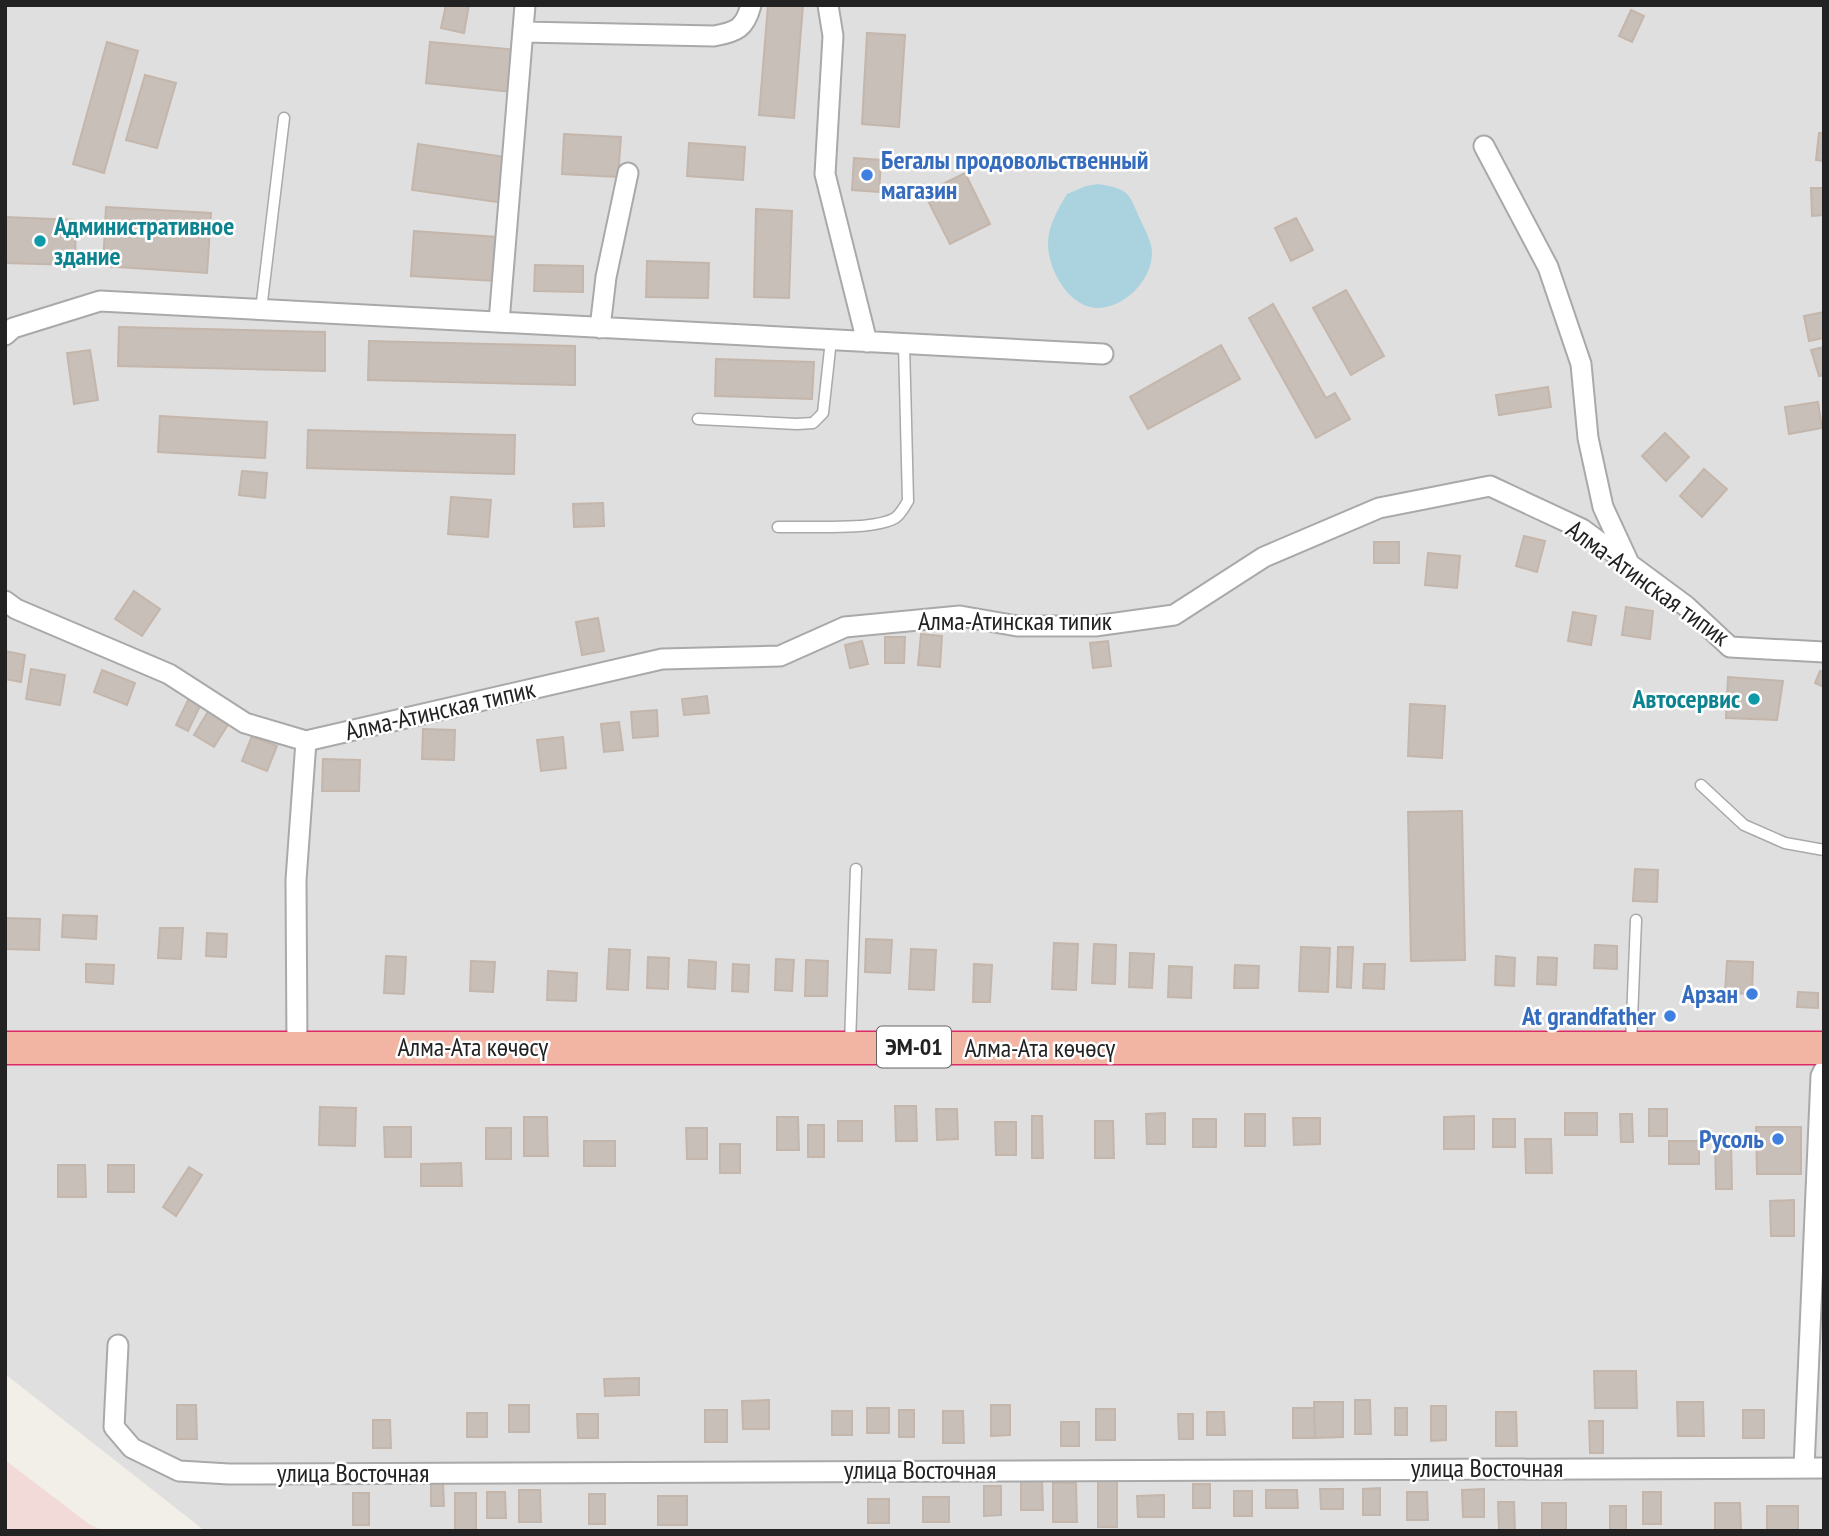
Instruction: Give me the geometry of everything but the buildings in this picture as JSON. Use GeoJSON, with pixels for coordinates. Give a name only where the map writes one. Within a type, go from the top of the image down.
{"type":"FeatureCollection","features":[{"type":"Feature","properties":{"kind":"highway","name":"Алма-Ата көчөсү"},"geometry":{"type":"LineString","coordinates":[[5,1048],[1824,1048]]}},
{"type":"Feature","properties":{"kind":"street"},"geometry":{"type":"LineString","coordinates":[[499,322],[525,5]]}},
{"type":"Feature","properties":{"kind":"street"},"geometry":{"type":"LineString","coordinates":[[523,32],[715,36],[732,33],[747,21],[751,5]]}},
{"type":"Feature","properties":{"kind":"street"},"geometry":{"type":"LineString","coordinates":[[828,5],[833,36],[825,174],[867,342]]}},
{"type":"Feature","properties":{"kind":"street"},"geometry":{"type":"LineString","coordinates":[[1484,146],[1548,267],[1581,364],[1588,438],[1603,507],[1629,565]]}},
{"type":"Feature","properties":{"kind":"street"},"geometry":{"type":"LineString","coordinates":[[600,328],[606,277],[628,173]]}},
{"type":"Feature","properties":{"kind":"street"},"geometry":{"type":"LineString","coordinates":[[5,335],[13,328],[100,301],[1103,355]]}},
{"type":"Feature","properties":{"kind":"street","name":"Алма-Атинская типик"},"geometry":{"type":"LineString","coordinates":[[5,601],[16,609],[169,674],[245,723],[306,741],[662,659],[780,656],[845,626],[960,616],[1017,626],[1095,626],[1174,615],[1264,556],[1379,508],[1490,486],[1582,529],[1686,606],[1730,647],[1824,652]]}},
{"type":"Feature","properties":{"kind":"street"},"geometry":{"type":"LineString","coordinates":[[297,1047],[296,880],[306,741]]}},
{"type":"Feature","properties":{"kind":"street"},"geometry":{"type":"LineString","coordinates":[[1814,1468],[1821,1076],[1824,1070]]}},
{"type":"Feature","properties":{"kind":"street","name":"улица Восточная"},"geometry":{"type":"LineString","coordinates":[[118,1345],[114,1427],[132,1448],[179,1471],[229,1474],[1814,1468]]}},
{"type":"Feature","properties":{"kind":"lane"},"geometry":{"type":"LineString","coordinates":[[261,310],[284,118]]}},
{"type":"Feature","properties":{"kind":"lane"},"geometry":{"type":"LineString","coordinates":[[698,419],[813,423],[822,413],[831,340]]}},
{"type":"Feature","properties":{"kind":"lane"},"geometry":{"type":"LineString","coordinates":[[778,527],[885,523],[898,516],[908,500],[904,344]]}},
{"type":"Feature","properties":{"kind":"lane"},"geometry":{"type":"LineString","coordinates":[[1701,785],[1744,825],[1785,843],[1824,850]]}},
{"type":"Feature","properties":{"kind":"lane"},"geometry":{"type":"LineString","coordinates":[[850,1047],[856,869]]}},
{"type":"Feature","properties":{"kind":"lane"},"geometry":{"type":"LineString","coordinates":[[1630,1048],[1636,920]]}},
{"type":"Feature","properties":{"kind":"shaded area"},"geometry":{"type":"Polygon","coordinates":[[[5,5],[1824,5],[1824,1531],[205,1531],[5,1374],[5,5]]]}},
{"type":"Feature","properties":{"kind":"shaded area"},"geometry":{"type":"Polygon","coordinates":[[[5,1460],[89,1524],[104,1531],[5,1531],[5,1460]]]}},
{"type":"Feature","properties":{"kind":"water"},"geometry":{"type":"Polygon","coordinates":[[[1098,184],[1117,188],[1128,194],[1147,234],[1152,253],[1147,274],[1134,291],[1116,304],[1096,308],[1077,301],[1062,285],[1049,254],[1048,237],[1067,194],[1098,184]]]}},
{"type":"Feature","properties":{"kind":"place","name":"Бегалы продовольственный магазин"},"geometry":{"type":"Point","coordinates":[867,175]}},
{"type":"Feature","properties":{"kind":"place","name":"Административное здание"},"geometry":{"type":"Point","coordinates":[40,241]}},
{"type":"Feature","properties":{"kind":"place","name":"Автосервис"},"geometry":{"type":"Point","coordinates":[1754,699]}},
{"type":"Feature","properties":{"kind":"place","name":"Арзан"},"geometry":{"type":"Point","coordinates":[1752,994]}},
{"type":"Feature","properties":{"kind":"place","name":"At grandfather"},"geometry":{"type":"Point","coordinates":[1670,1016]}},
{"type":"Feature","properties":{"kind":"place","name":"Русоль"},"geometry":{"type":"Point","coordinates":[1778,1139]}}]}
